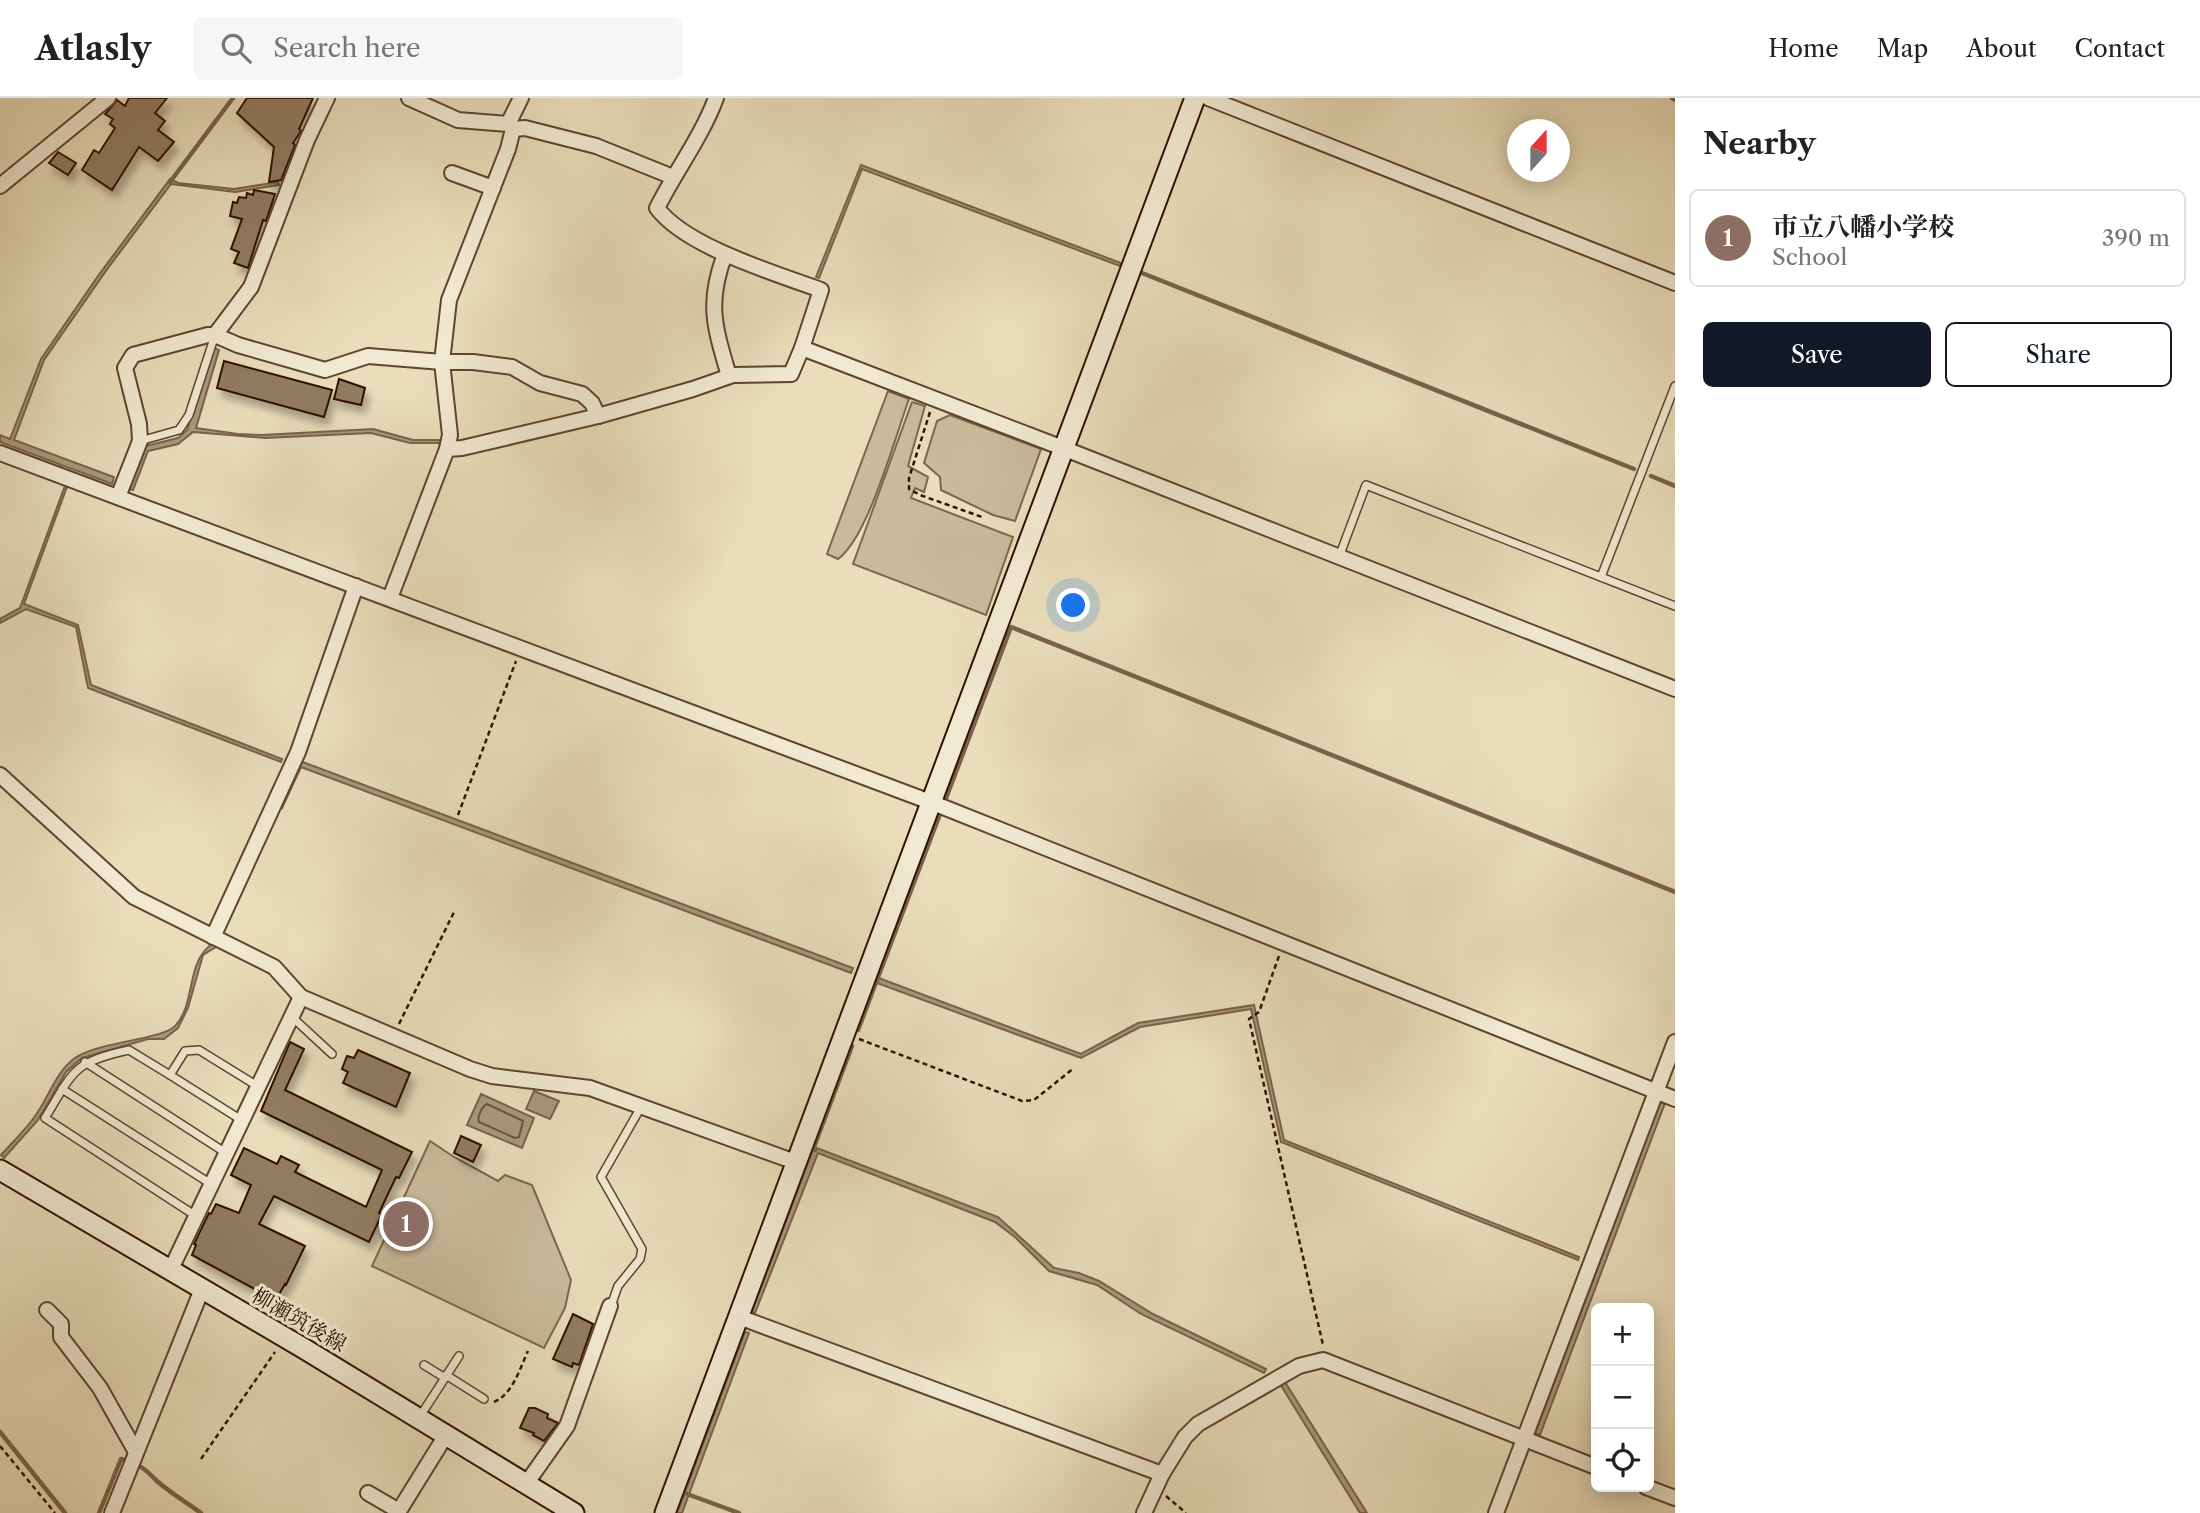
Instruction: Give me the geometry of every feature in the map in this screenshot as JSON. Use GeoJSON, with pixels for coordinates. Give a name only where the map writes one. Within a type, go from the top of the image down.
{"type":"FeatureCollection","features":[{"type":"Feature","properties":{"kind":"street"},"geometry":{"type":"LineString","coordinates":[[0,186],[108,98]]}},
{"type":"Feature","properties":{"kind":"street"},"geometry":{"type":"LineString","coordinates":[[215,335],[251,287],[306,141],[327,98]]}},
{"type":"Feature","properties":{"kind":"street"},"geometry":{"type":"LineString","coordinates":[[409,98],[458,120],[525,128],[596,146],[673,177]]}},
{"type":"Feature","properties":{"kind":"street"},"geometry":{"type":"LineString","coordinates":[[390,598],[450,435],[442,362],[449,300],[493,188],[521,98]]}},
{"type":"Feature","properties":{"kind":"street"},"geometry":{"type":"LineString","coordinates":[[665,1513],[1195,98]]}},
{"type":"Feature","properties":{"kind":"street"},"geometry":{"type":"LineString","coordinates":[[1208,98],[1675,282]]}},
{"type":"Feature","properties":{"kind":"street"},"geometry":{"type":"LineString","coordinates":[[447,449],[462,448],[598,416],[729,376],[791,374],[821,290],[725,254],[666,220],[657,208],[673,177],[696,144],[710,101]]}},
{"type":"Feature","properties":{"kind":"street"},"geometry":{"type":"LineString","coordinates":[[452,173],[493,188]]}},
{"type":"Feature","properties":{"kind":"street"},"geometry":{"type":"LineString","coordinates":[[725,254],[713,292],[714,327],[729,376]]}},
{"type":"Feature","properties":{"kind":"street"},"geometry":{"type":"LineString","coordinates":[[118,497],[140,441],[139,424],[125,368],[133,355],[215,335],[238,345],[325,370],[368,356],[512,367],[540,383],[582,394],[592,403],[598,416]]}},
{"type":"Feature","properties":{"kind":"street"},"geometry":{"type":"LineString","coordinates":[[802,348],[1675,690]]}},
{"type":"Feature","properties":{"kind":"street"},"geometry":{"type":"LineString","coordinates":[[0,453],[933,803],[1675,1099]]}},
{"type":"Feature","properties":{"kind":"street"},"geometry":{"type":"LineString","coordinates":[[213,937],[298,752],[356,586]]}},
{"type":"Feature","properties":{"kind":"street"},"geometry":{"type":"LineString","coordinates":[[0,775],[134,897],[274,967],[301,996],[470,1069],[492,1076],[590,1088],[798,1163]]}},
{"type":"Feature","properties":{"kind":"street"},"geometry":{"type":"LineString","coordinates":[[171,1269],[301,996]]}},
{"type":"Feature","properties":{"kind":"street"},"geometry":{"type":"LineString","coordinates":[[1496,1513],[1675,1042]]}},
{"type":"Feature","properties":{"kind":"street","name":"柳瀬筑後線"},"geometry":{"type":"LineString","coordinates":[[0,1170],[202,1289],[285,1334],[573,1513]]}},
{"type":"Feature","properties":{"kind":"street"},"geometry":{"type":"LineString","coordinates":[[113,1513],[202,1289]]}},
{"type":"Feature","properties":{"kind":"street"},"geometry":{"type":"LineString","coordinates":[[526,1484],[567,1426],[610,1307]]}},
{"type":"Feature","properties":{"kind":"street"},"geometry":{"type":"LineString","coordinates":[[47,1310],[61,1324],[61,1337],[100,1388],[136,1452]]}},
{"type":"Feature","properties":{"kind":"street"},"geometry":{"type":"LineString","coordinates":[[739,1317],[1161,1474]]}},
{"type":"Feature","properties":{"kind":"street"},"geometry":{"type":"LineString","coordinates":[[1144,1513],[1161,1474],[1185,1437],[1198,1424],[1299,1366],[1323,1360],[1591,1465]]}},
{"type":"Feature","properties":{"kind":"street"},"geometry":{"type":"LineString","coordinates":[[368,1493],[399,1511],[446,1435]]}},
{"type":"Feature","properties":{"kind":"street"},"geometry":{"type":"LineString","coordinates":[[1654,1490],[1675,1498]]}},
{"type":"Feature","properties":{"kind":"lane"},"geometry":{"type":"LineString","coordinates":[[140,441],[179,430],[189,415],[215,335]]}},
{"type":"Feature","properties":{"kind":"lane"},"geometry":{"type":"LineString","coordinates":[[1601,578],[1675,386]]}},
{"type":"Feature","properties":{"kind":"lane"},"geometry":{"type":"LineString","coordinates":[[1339,557],[1366,485],[1675,606]]}},
{"type":"Feature","properties":{"kind":"lane"},"geometry":{"type":"LineString","coordinates":[[292,1016],[332,1054]]}},
{"type":"Feature","properties":{"kind":"lane"},"geometry":{"type":"LineString","coordinates":[[196,1216],[45,1118],[72,1073],[85,1062],[129,1050],[243,1121]]}},
{"type":"Feature","properties":{"kind":"lane"},"geometry":{"type":"LineString","coordinates":[[170,1075],[185,1051],[199,1050],[258,1087]]}},
{"type":"Feature","properties":{"kind":"lane"},"geometry":{"type":"LineString","coordinates":[[85,1062],[226,1153]]}},
{"type":"Feature","properties":{"kind":"lane"},"geometry":{"type":"LineString","coordinates":[[62,1089],[211,1184]]}},
{"type":"Feature","properties":{"kind":"lane"},"geometry":{"type":"LineString","coordinates":[[610,1307],[618,1286],[640,1259],[642,1252],[601,1177],[641,1105]]}},
{"type":"Feature","properties":{"kind":"lane"},"geometry":{"type":"LineString","coordinates":[[419,1419],[459,1356]]}},
{"type":"Feature","properties":{"kind":"lane"},"geometry":{"type":"LineString","coordinates":[[424,1365],[484,1399]]}},
{"type":"Feature","properties":{"kind":"path"},"geometry":{"type":"LineString","coordinates":[[934,399],[909,478],[909,489],[982,517]]}},
{"type":"Feature","properties":{"kind":"path"},"geometry":{"type":"LineString","coordinates":[[458,815],[521,648]]}},
{"type":"Feature","properties":{"kind":"path"},"geometry":{"type":"LineString","coordinates":[[394,1035],[455,910]]}},
{"type":"Feature","properties":{"kind":"path"},"geometry":{"type":"LineString","coordinates":[[1284,943],[1259,1012],[1249,1019],[1327,1361]]}},
{"type":"Feature","properties":{"kind":"path"},"geometry":{"type":"LineString","coordinates":[[846,1034],[1022,1101],[1034,1100],[1074,1068]]}},
{"type":"Feature","properties":{"kind":"path"},"geometry":{"type":"LineString","coordinates":[[201,1459],[285,1334]]}},
{"type":"Feature","properties":{"kind":"path"},"geometry":{"type":"LineString","coordinates":[[484,1399],[495,1402],[503,1398],[513,1384],[528,1351]]}},
{"type":"Feature","properties":{"kind":"path"},"geometry":{"type":"LineString","coordinates":[[0,1446],[55,1513]]}},
{"type":"Feature","properties":{"kind":"path"},"geometry":{"type":"LineString","coordinates":[[1154,1491],[1166,1496],[1186,1513]]}},
{"type":"Feature","properties":{"kind":"shaded area"},"geometry":{"type":"Polygon","coordinates":[[[888,391],[909,399],[870,509],[849,548],[838,559],[827,554],[888,391]]]}},
{"type":"Feature","properties":{"kind":"shaded area"},"geometry":{"type":"Polygon","coordinates":[[[912,402],[925,406],[908,466],[928,477],[924,492],[915,488],[911,498],[1013,537],[986,615],[853,564],[912,402]]]}},
{"type":"Feature","properties":{"kind":"shaded area"},"geometry":{"type":"Polygon","coordinates":[[[950,415],[1041,449],[1015,521],[993,515],[941,490],[940,477],[924,463],[937,421],[950,415]]]}},
{"type":"Feature","properties":{"kind":"shaded area"},"geometry":{"type":"Polygon","coordinates":[[[430,1141],[498,1181],[505,1175],[532,1185],[571,1280],[565,1308],[544,1348],[372,1266],[430,1141]]]}},
{"type":"Feature","properties":{"kind":"water"},"geometry":{"type":"Polygon","coordinates":[[[861,165],[1121,263],[1120,266],[862,169],[819,278],[816,277],[861,165]]]}},
{"type":"Feature","properties":{"kind":"water"},"geometry":{"type":"Polygon","coordinates":[[[170,179],[178,183],[234,189],[278,182],[279,185],[235,192],[171,184],[44,360],[14,440],[114,477],[112,484],[0,442],[0,435],[10,439],[41,359],[170,179]]]}},
{"type":"Feature","properties":{"kind":"water"},"geometry":{"type":"Polygon","coordinates":[[[214,348],[219,350],[196,428],[262,435],[373,429],[413,440],[440,440],[441,443],[410,443],[371,433],[265,438],[193,432],[178,444],[148,451],[133,490],[128,489],[145,446],[178,438],[187,430],[214,348]]]}},
{"type":"Feature","properties":{"kind":"water"},"geometry":{"type":"Polygon","coordinates":[[[66,483],[68,484],[24,604],[78,625],[91,685],[282,759],[281,762],[88,688],[76,627],[26,609],[0,623],[0,619],[20,608],[66,483]]]}},
{"type":"Feature","properties":{"kind":"water"},"geometry":{"type":"Polygon","coordinates":[[[300,761],[853,968],[851,973],[301,767],[282,808],[279,806],[300,761]]]}},
{"type":"Feature","properties":{"kind":"water"},"geometry":{"type":"Polygon","coordinates":[[[212,944],[216,947],[203,955],[188,1008],[178,1028],[164,1039],[148,1039],[82,1058],[66,1072],[38,1120],[4,1158],[1,1155],[33,1119],[57,1078],[75,1058],[99,1048],[159,1034],[176,1025],[186,1005],[198,961],[212,944]]]}},
{"type":"Feature","properties":{"kind":"water"},"geometry":{"type":"Polygon","coordinates":[[[876,977],[1081,1054],[1138,1023],[1254,1005],[1284,1140],[1579,1257],[1578,1260],[1281,1142],[1251,1009],[1140,1027],[1081,1058],[874,982],[876,977]]]}},
{"type":"Feature","properties":{"kind":"water"},"geometry":{"type":"Polygon","coordinates":[[[534,1091],[559,1101],[550,1119],[526,1109],[534,1091]]]}},
{"type":"Feature","properties":{"kind":"water"},"geometry":{"type":"Polygon","coordinates":[[[481,1094],[534,1118],[522,1148],[467,1125],[481,1094]]]}},
{"type":"Feature","properties":{"kind":"water"},"geometry":{"type":"Polygon","coordinates":[[[1660,1102],[1665,1103],[1540,1435],[1535,1433],[1660,1102]]]}},
{"type":"Feature","properties":{"kind":"water"},"geometry":{"type":"Polygon","coordinates":[[[814,1147],[998,1217],[1054,1268],[1079,1273],[1099,1281],[1153,1314],[1266,1369],[1264,1373],[1141,1314],[1097,1285],[1049,1271],[1016,1238],[995,1222],[818,1153],[755,1313],[752,1311],[814,1147]]]}},
{"type":"Feature","properties":{"kind":"water"},"geometry":{"type":"Polygon","coordinates":[[[745,1332],[749,1333],[682,1513],[677,1513],[745,1332]]]}},
{"type":"Feature","properties":{"kind":"water"},"geometry":{"type":"Polygon","coordinates":[[[1285,1382],[1367,1513],[1360,1513],[1280,1384],[1285,1382]]]}},
{"type":"Feature","properties":{"kind":"building"},"geometry":{"type":"Polygon","coordinates":[[[129,98],[167,98],[155,113],[165,121],[158,130],[174,142],[158,161],[139,147],[112,190],[82,170],[94,150],[99,153],[115,128],[110,124],[113,119],[105,114],[117,100],[125,106],[129,98]]]}},
{"type":"Feature","properties":{"kind":"building"},"geometry":{"type":"Polygon","coordinates":[[[247,98],[313,98],[299,129],[301,131],[293,143],[295,145],[281,180],[269,182],[274,147],[237,113],[247,98]]]}},
{"type":"Feature","properties":{"kind":"building"},"geometry":{"type":"Polygon","coordinates":[[[58,152],[76,163],[68,175],[49,163],[58,152]]]}},
{"type":"Feature","properties":{"kind":"building"},"geometry":{"type":"Polygon","coordinates":[[[254,190],[275,194],[266,221],[263,220],[248,268],[234,263],[239,252],[231,249],[242,219],[230,216],[233,202],[237,203],[239,197],[246,198],[247,193],[253,195],[254,190]]]}},
{"type":"Feature","properties":{"kind":"building"},"geometry":{"type":"Polygon","coordinates":[[[224,361],[332,390],[324,417],[217,388],[224,361]]]}},
{"type":"Feature","properties":{"kind":"building"},"geometry":{"type":"Polygon","coordinates":[[[339,379],[365,388],[361,405],[334,399],[339,379]]]}},
{"type":"Feature","properties":{"kind":"building"},"geometry":{"type":"Polygon","coordinates":[[[290,1042],[304,1049],[285,1090],[412,1152],[399,1178],[396,1177],[369,1242],[274,1196],[259,1224],[305,1246],[277,1298],[259,1289],[258,1291],[192,1255],[196,1245],[194,1244],[216,1204],[239,1213],[251,1185],[231,1175],[244,1148],[277,1164],[281,1156],[299,1165],[295,1172],[366,1207],[382,1170],[261,1111],[290,1042]]]}},
{"type":"Feature","properties":{"kind":"building"},"geometry":{"type":"Polygon","coordinates":[[[358,1050],[410,1073],[396,1107],[343,1083],[348,1072],[342,1069],[347,1056],[354,1058],[358,1050]]]}},
{"type":"Feature","properties":{"kind":"building"},"geometry":{"type":"Polygon","coordinates":[[[461,1136],[481,1145],[473,1162],[454,1153],[461,1136]]]}},
{"type":"Feature","properties":{"kind":"building"},"geometry":{"type":"Polygon","coordinates":[[[573,1314],[593,1324],[579,1365],[573,1363],[572,1367],[553,1359],[573,1314]]]}},
{"type":"Feature","properties":{"kind":"building"},"geometry":{"type":"Polygon","coordinates":[[[529,1408],[548,1414],[547,1418],[558,1423],[544,1441],[533,1435],[534,1433],[520,1428],[529,1408]]]}},
{"type":"Feature","properties":{"kind":"waterway"},"geometry":{"type":"LineString","coordinates":[[170,182],[233,98]]}},
{"type":"Feature","properties":{"kind":"waterway"},"geometry":{"type":"LineString","coordinates":[[1142,273],[1634,469]]}},
{"type":"Feature","properties":{"kind":"waterway"},"geometry":{"type":"LineString","coordinates":[[1651,476],[1675,486]]}},
{"type":"Feature","properties":{"kind":"waterway"},"geometry":{"type":"LineString","coordinates":[[858,1030],[1011,627],[1675,892]]}},
{"type":"Feature","properties":{"kind":"waterway"},"geometry":{"type":"LineString","coordinates":[[815,1150],[852,1046]]}},
{"type":"Feature","properties":{"kind":"waterway"},"geometry":{"type":"LineString","coordinates":[[0,1432],[65,1513]]}},
{"type":"Feature","properties":{"kind":"waterway"},"geometry":{"type":"LineString","coordinates":[[99,1513],[121,1459],[125,1460]]}},
{"type":"Feature","properties":{"kind":"waterway"},"geometry":{"type":"LineString","coordinates":[[135,1464],[201,1513]]}},
{"type":"Feature","properties":{"kind":"waterway"},"geometry":{"type":"LineString","coordinates":[[687,1494],[739,1513]]}},
{"type":"Feature","properties":{"kind":"place","name":"市立八幡小学校"},"geometry":{"type":"Point","coordinates":[406,1224]}}]}
